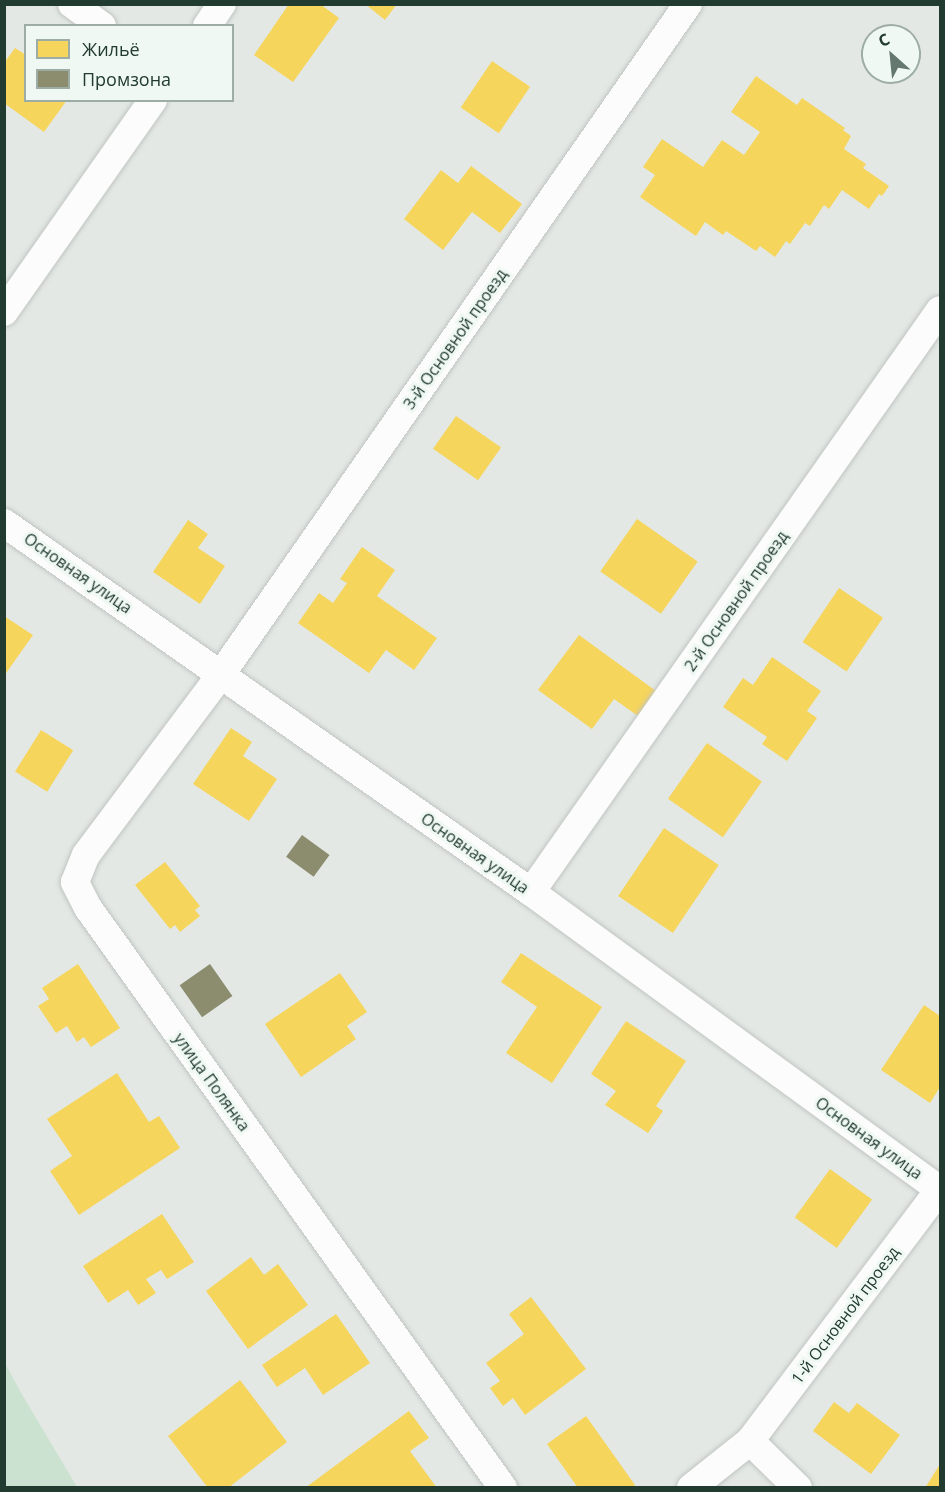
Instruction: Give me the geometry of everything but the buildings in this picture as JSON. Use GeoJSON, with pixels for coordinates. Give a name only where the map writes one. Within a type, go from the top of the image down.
{"type":"FeatureCollection","features":[{"type":"Feature","properties":{"kind":"street"},"geometry":{"type":"LineString","coordinates":[[72,4],[99,24]]}},
{"type":"Feature","properties":{"kind":"street"},"geometry":{"type":"LineString","coordinates":[[208,24],[222,4]]}},
{"type":"Feature","properties":{"kind":"street","name":"3-й Основной проезд"},"geometry":{"type":"LineString","coordinates":[[222,673],[688,4]]}},
{"type":"Feature","properties":{"kind":"street"},"geometry":{"type":"LineString","coordinates":[[4,312],[152,102]]}},
{"type":"Feature","properties":{"kind":"street","name":"2-й Основной проезд"},"geometry":{"type":"LineString","coordinates":[[531,892],[940,310]]}},
{"type":"Feature","properties":{"kind":"street","name":"Основная улица"},"geometry":{"type":"LineString","coordinates":[[4,523],[222,673],[531,892],[940,1190]]}},
{"type":"Feature","properties":{"kind":"street","name":"улица Полянка"},"geometry":{"type":"LineString","coordinates":[[222,673],[86,855],[75,882],[88,908],[503,1488]]}},
{"type":"Feature","properties":{"kind":"street","name":"1-й Основной проезд"},"geometry":{"type":"LineString","coordinates":[[691,1488],[750,1441],[940,1190]]}},
{"type":"Feature","properties":{"kind":"street"},"geometry":{"type":"LineString","coordinates":[[750,1441],[798,1488]]}},
{"type":"Feature","properties":{"kind":"green space"},"geometry":{"type":"Polygon","coordinates":[[[5,1363],[20,1391],[77,1487],[5,1487],[5,1363]]]}}]}
